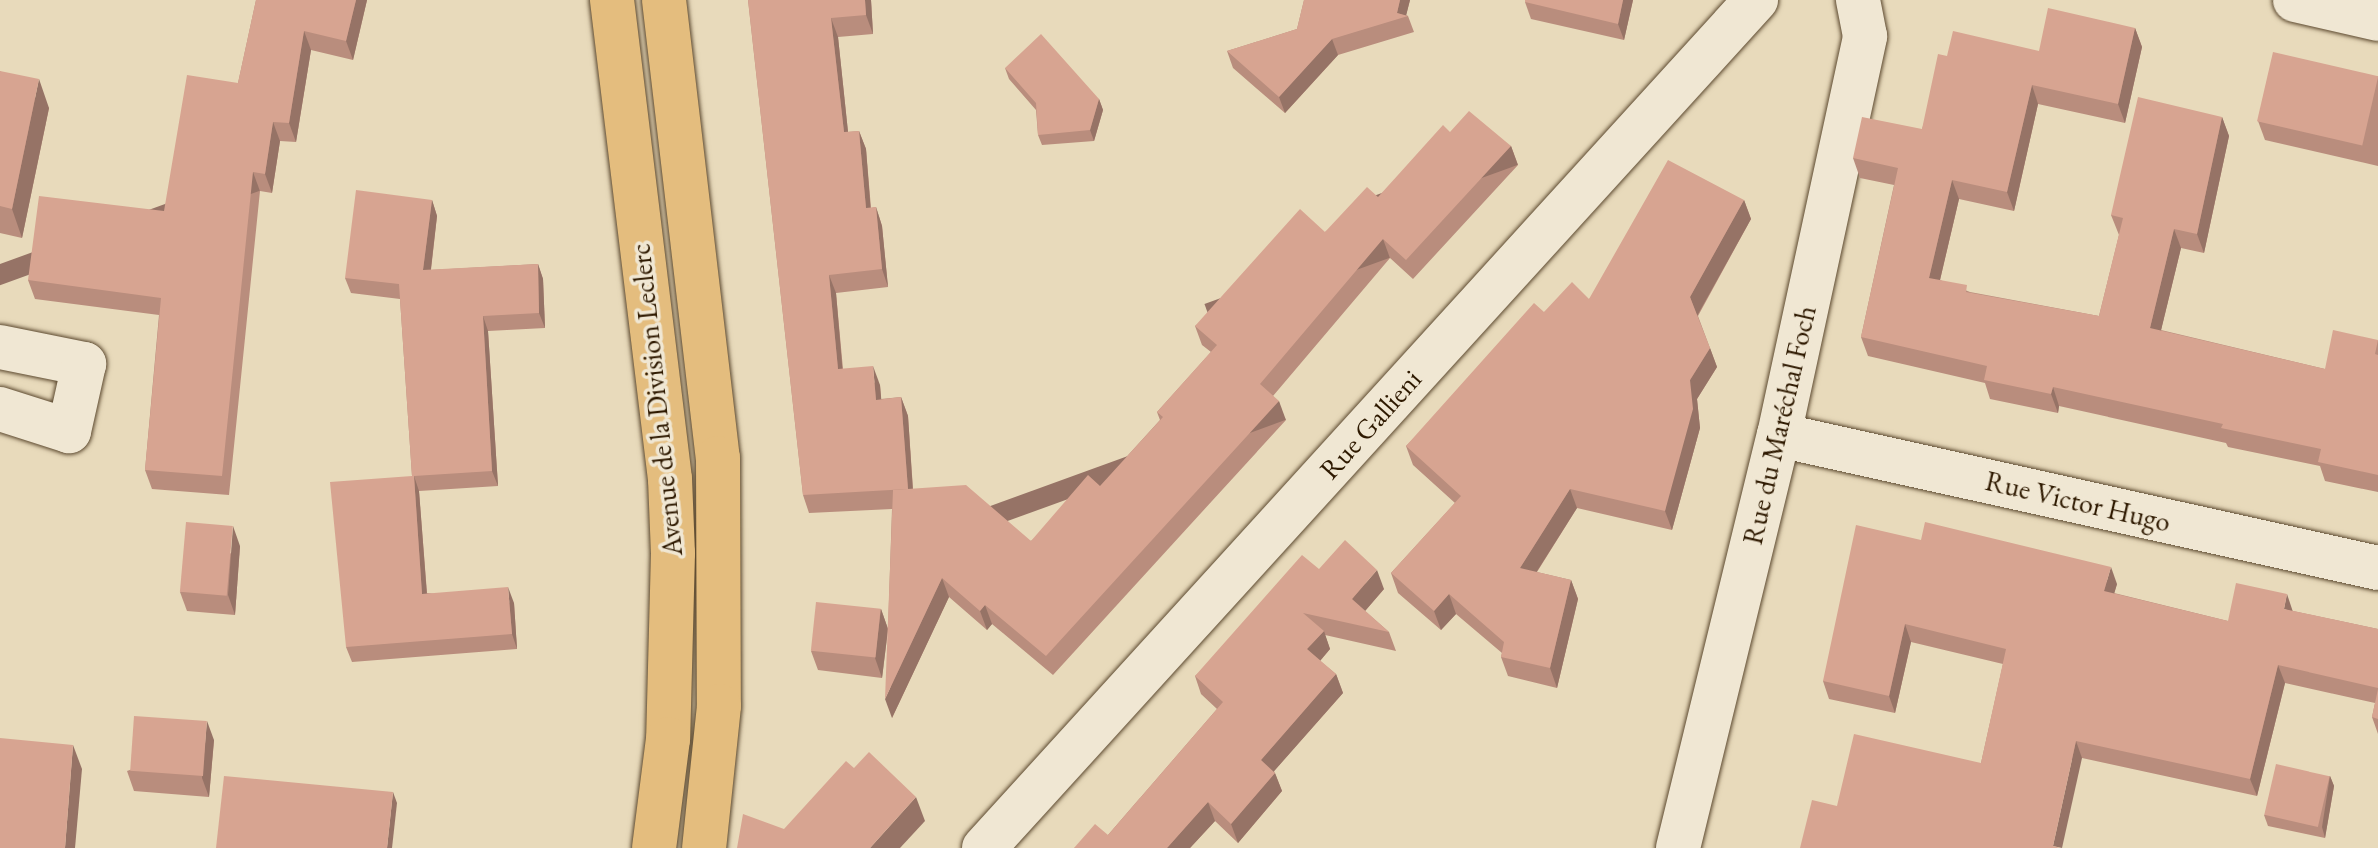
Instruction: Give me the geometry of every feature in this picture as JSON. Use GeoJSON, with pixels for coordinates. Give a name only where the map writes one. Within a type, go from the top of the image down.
{"type":"FeatureCollection","features":[{"type":"Feature","properties":{"kind":"main road","name":"Avenue de la Division Leclerc"},"geometry":{"type":"LineString","coordinates":[[612,0],[670,479],[673,553],[668,739],[654,848]]}},
{"type":"Feature","properties":{"kind":"main road","name":"Avenue de la Division Leclerc"},"geometry":{"type":"LineString","coordinates":[[664,0],[718,458],[719,706],[704,848]]}},
{"type":"Feature","properties":{"kind":"street","name":"Rue Gallieni"},"geometry":{"type":"LineString","coordinates":[[984,848],[1756,0]]}},
{"type":"Feature","properties":{"kind":"street","name":"Rue du Maréchal Foch"},"geometry":{"type":"LineString","coordinates":[[1678,848],[1779,435],[1865,36],[1858,0]]}},
{"type":"Feature","properties":{"kind":"street"},"geometry":{"type":"LineString","coordinates":[[2295,0],[2378,19]]}},
{"type":"Feature","properties":{"kind":"street"},"geometry":{"type":"LineString","coordinates":[[0,347],[84,364],[69,431],[0,409]]}},
{"type":"Feature","properties":{"kind":"street","name":"Rue Victor Hugo"},"geometry":{"type":"LineString","coordinates":[[1779,435],[2378,568]]}},
{"type":"Feature","properties":{"kind":"building"},"geometry":{"type":"Polygon","coordinates":[[[256,0],[356,0],[346,41],[304,31],[289,123],[273,122],[265,174],[253,172],[222,476],[145,470],[161,298],[28,280],[39,196],[164,211],[187,75],[238,83],[256,0]]]}},
{"type":"Feature","properties":{"kind":"building"},"geometry":{"type":"Polygon","coordinates":[[[748,0],[865,0],[866,15],[831,18],[844,132],[859,131],[866,208],[876,207],[882,269],[829,275],[838,369],[873,366],[876,400],[901,397],[908,489],[803,495],[748,0]]]}},
{"type":"Feature","properties":{"kind":"building"},"geometry":{"type":"Polygon","coordinates":[[[1304,0],[1400,0],[1397,13],[1408,16],[1332,39],[1279,97],[1227,51],[1297,29],[1304,0]]]}},
{"type":"Feature","properties":{"kind":"building"},"geometry":{"type":"Polygon","coordinates":[[[1525,0],[1623,0],[1618,24],[1525,0]]]}},
{"type":"Feature","properties":{"kind":"building"},"geometry":{"type":"Polygon","coordinates":[[[2048,8],[2135,28],[2118,104],[2032,85],[2007,192],[1952,180],[1929,278],[1967,285],[1966,292],[2099,316],[2123,218],[2111,215],[2138,97],[2222,117],[2197,234],[2174,229],[2150,328],[2325,369],[2333,330],[2378,340],[2375,354],[2378,355],[2378,475],[2318,462],[2321,449],[2053,387],[2051,394],[1984,380],[1987,366],[1861,337],[1898,168],[1853,158],[1862,117],[1922,129],[1938,54],[1947,56],[1953,31],[2039,51],[2048,8]]]}},
{"type":"Feature","properties":{"kind":"building"},"geometry":{"type":"Polygon","coordinates":[[[1041,34],[1099,99],[1090,130],[1038,135],[1036,103],[1005,68],[1041,34]]]}},
{"type":"Feature","properties":{"kind":"building"},"geometry":{"type":"Polygon","coordinates":[[[2273,52],[2378,76],[2362,145],[2257,121],[2273,52]]]}},
{"type":"Feature","properties":{"kind":"building"},"geometry":{"type":"Polygon","coordinates":[[[0,71],[39,79],[12,209],[0,206],[0,71]]]}},
{"type":"Feature","properties":{"kind":"building"},"geometry":{"type":"Polygon","coordinates":[[[1469,111],[1511,146],[1406,260],[1383,239],[1260,384],[1279,401],[1046,656],[985,605],[980,611],[942,578],[885,699],[893,490],[966,485],[1031,541],[1088,475],[1100,486],[1163,417],[1157,412],[1217,345],[1195,326],[1300,209],[1325,232],[1367,187],[1378,197],[1443,125],[1450,132],[1469,111]]]}},
{"type":"Feature","properties":{"kind":"building"},"geometry":{"type":"Polygon","coordinates":[[[1668,160],[1744,200],[1690,297],[1710,348],[1690,380],[1693,409],[1665,511],[1570,489],[1520,568],[1571,580],[1550,668],[1501,657],[1504,642],[1449,594],[1434,611],[1391,573],[1461,496],[1406,446],[1534,303],[1544,312],[1572,282],[1589,299],[1668,160]]]}},
{"type":"Feature","properties":{"kind":"building"},"geometry":{"type":"Polygon","coordinates":[[[356,190],[432,200],[423,270],[538,264],[539,313],[483,316],[492,471],[414,476],[422,594],[508,587],[512,634],[346,647],[330,482],[412,476],[399,284],[345,278],[356,190]]]}},
{"type":"Feature","properties":{"kind":"building"},"geometry":{"type":"Polygon","coordinates":[[[186,522],[233,526],[227,596],[180,592],[186,522]]]}},
{"type":"Feature","properties":{"kind":"building"},"geometry":{"type":"Polygon","coordinates":[[[1925,522],[2111,567],[2104,591],[2228,621],[2236,583],[2287,594],[2284,609],[2378,629],[2378,688],[2278,665],[2250,779],[2076,741],[2053,846],[2060,848],[1800,848],[1812,800],[1837,806],[1854,734],[1981,763],[2006,649],[1905,624],[1889,696],[1823,681],[1856,525],[1921,540],[1925,522]]]}},
{"type":"Feature","properties":{"kind":"building"},"geometry":{"type":"Polygon","coordinates":[[[1345,540],[1377,570],[1352,599],[1389,632],[1303,613],[1324,631],[1307,649],[1336,674],[1261,760],[1275,773],[1231,824],[1208,802],[1167,848],[1074,848],[1095,824],[1108,835],[1223,702],[1195,676],[1302,555],[1319,569],[1345,540]]]}},
{"type":"Feature","properties":{"kind":"building"},"geometry":{"type":"Polygon","coordinates":[[[816,602],[881,609],[876,658],[811,651],[816,602]]]}},
{"type":"Feature","properties":{"kind":"building"},"geometry":{"type":"Polygon","coordinates":[[[2378,689],[2378,719],[2372,717],[2378,689]]]}},
{"type":"Feature","properties":{"kind":"building"},"geometry":{"type":"Polygon","coordinates":[[[134,716],[207,721],[203,776],[130,771],[134,716]]]}},
{"type":"Feature","properties":{"kind":"building"},"geometry":{"type":"Polygon","coordinates":[[[0,738],[73,745],[65,848],[0,848],[0,738]]]}},
{"type":"Feature","properties":{"kind":"building"},"geometry":{"type":"Polygon","coordinates":[[[869,752],[916,797],[870,848],[737,848],[743,814],[784,829],[846,761],[854,768],[869,752]]]}},
{"type":"Feature","properties":{"kind":"building"},"geometry":{"type":"Polygon","coordinates":[[[2276,764],[2330,776],[2318,827],[2264,815],[2276,764]]]}},
{"type":"Feature","properties":{"kind":"building"},"geometry":{"type":"Polygon","coordinates":[[[224,776],[393,792],[387,848],[216,848],[224,776]]]}}]}
